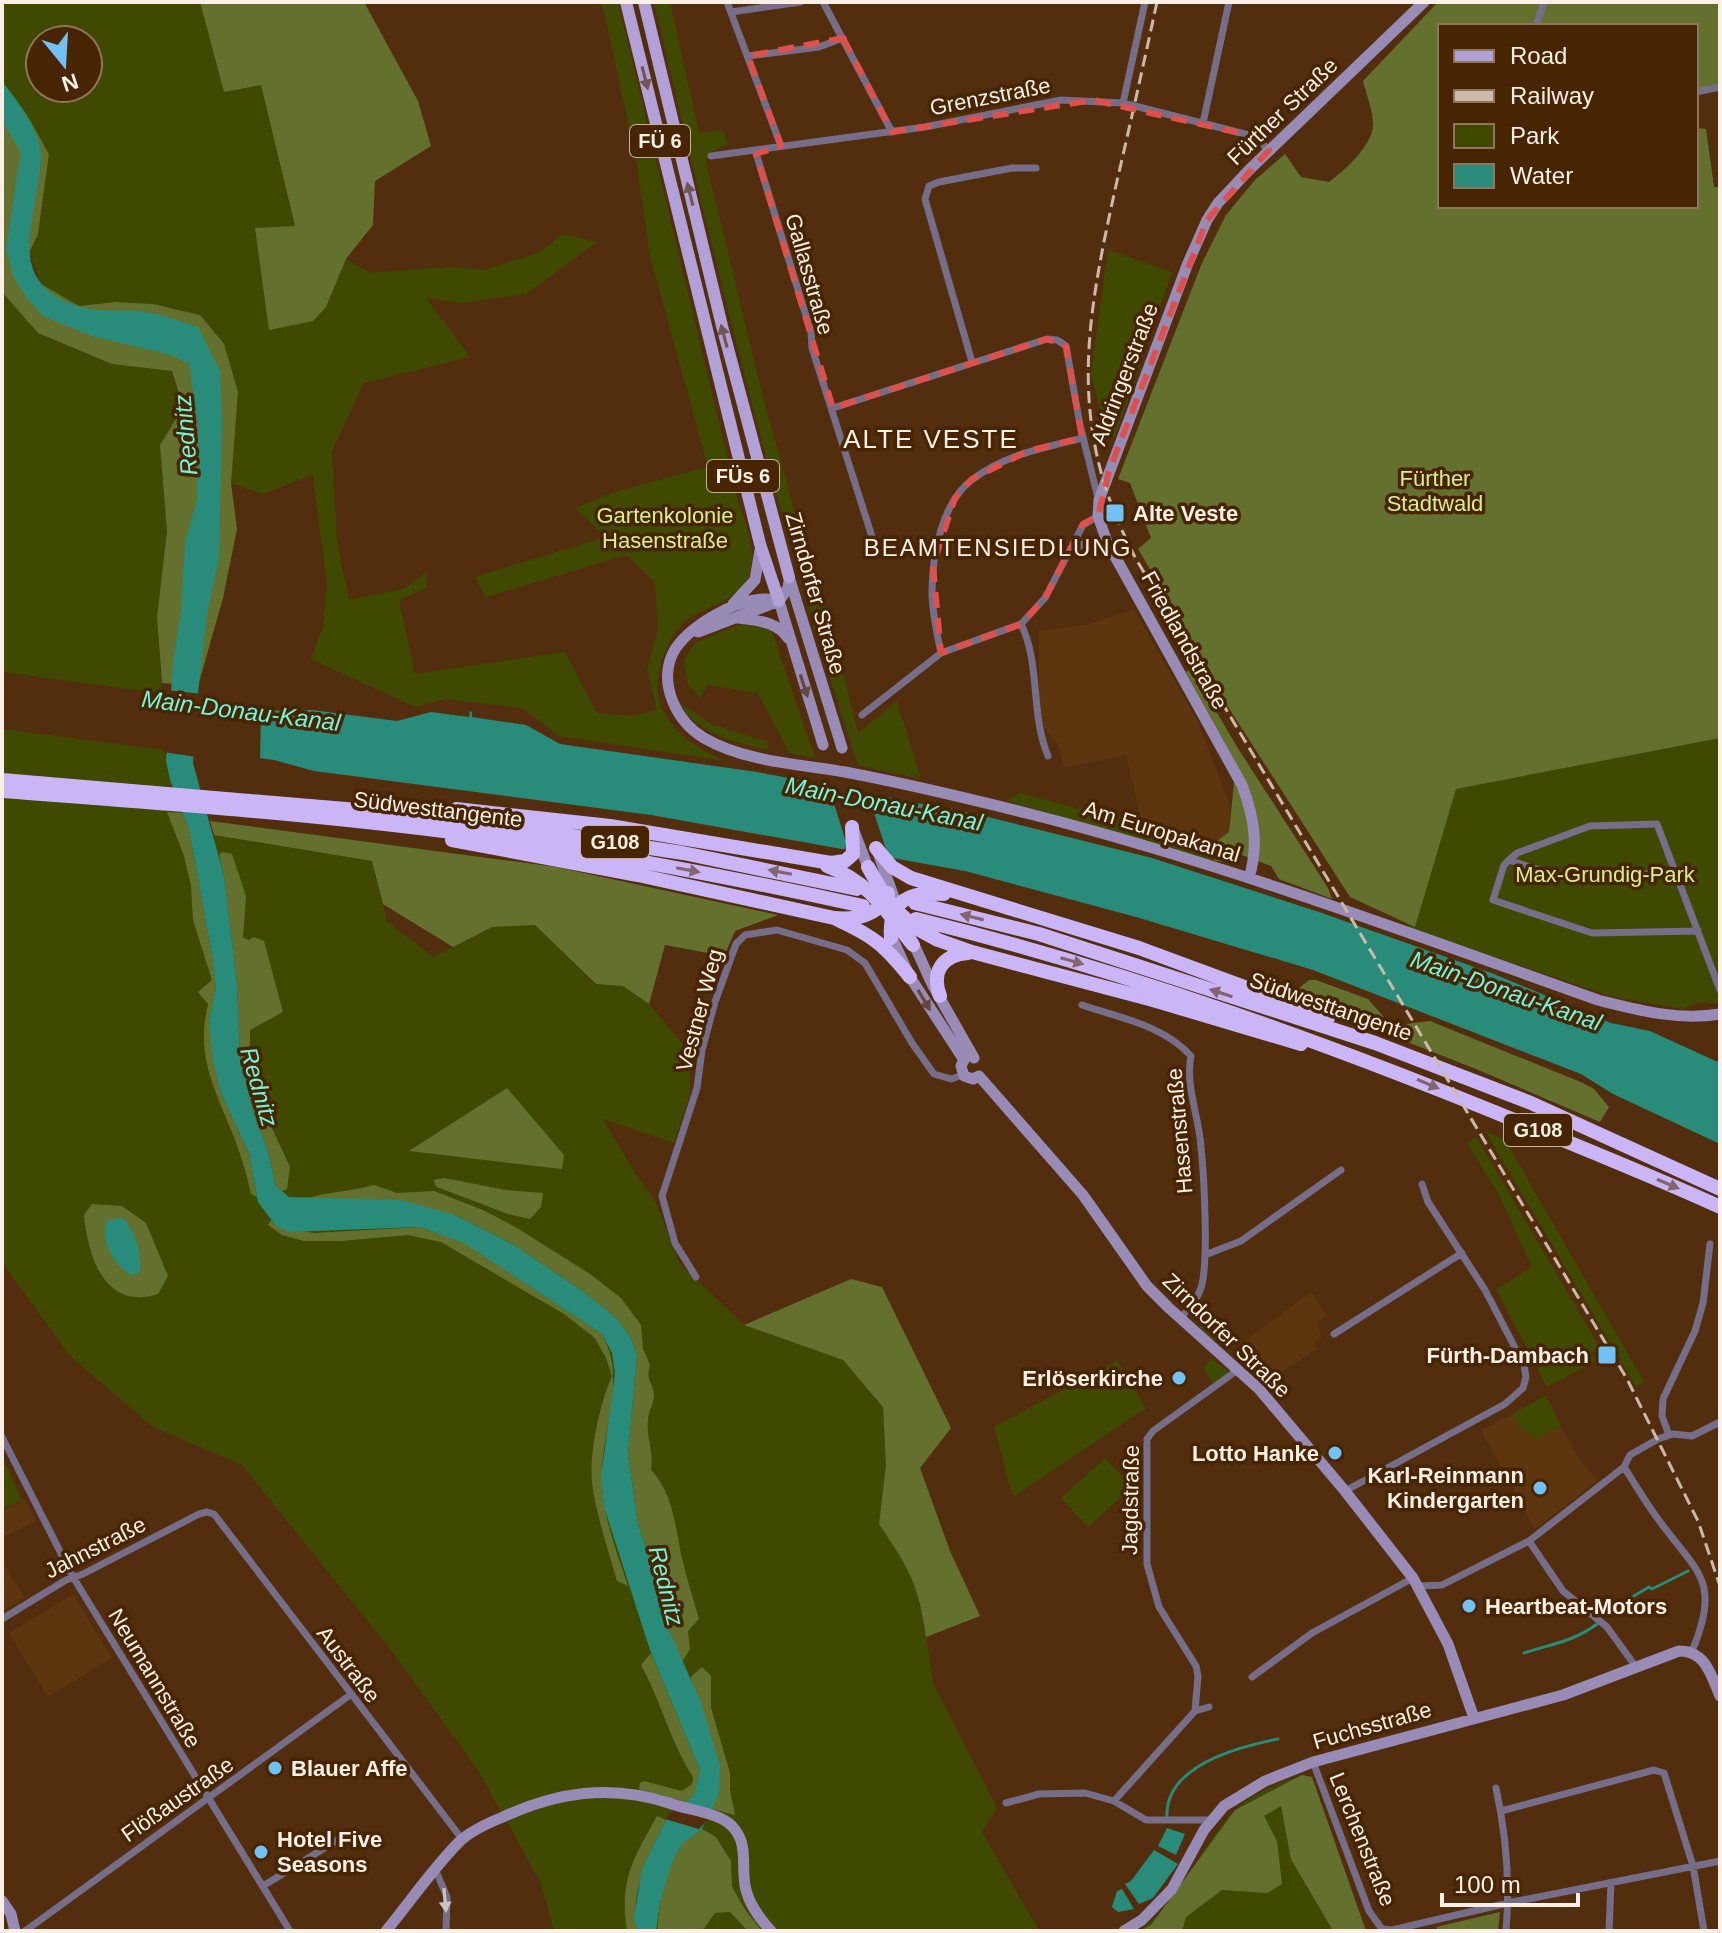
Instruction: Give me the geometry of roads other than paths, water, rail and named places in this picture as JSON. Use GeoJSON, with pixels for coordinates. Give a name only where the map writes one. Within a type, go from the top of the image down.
{"type":"FeatureCollection","features":[{"type":"Feature","properties":{"kind":"highway","name":"Südwesttangente"},"geometry":{"type":"LineString","coordinates":[[2,780],[226,804],[572,850],[861,911]]}},
{"type":"Feature","properties":{"kind":"highway","name":"Südwesttangente"},"geometry":{"type":"LineString","coordinates":[[2,791],[372,810],[558,832],[683,853],[857,889]]}},
{"type":"Feature","properties":{"kind":"highway"},"geometry":{"type":"LineString","coordinates":[[372,810],[415,804],[610,826],[815,862],[853,877],[895,915],[972,952],[1153,1000],[1297,1043],[1356,1055]]}},
{"type":"Feature","properties":{"kind":"highway"},"geometry":{"type":"LineString","coordinates":[[815,862],[839,863],[850,857],[854,846],[852,827]]}},
{"type":"Feature","properties":{"kind":"highway"},"geometry":{"type":"LineString","coordinates":[[418,828],[455,842],[638,875],[834,918],[883,944],[910,977]]}},
{"type":"Feature","properties":{"kind":"highway"},"geometry":{"type":"LineString","coordinates":[[876,848],[886,862],[906,876],[1151,952],[1351,1027],[1375,1043]]}},
{"type":"Feature","properties":{"kind":"highway"},"geometry":{"type":"LineString","coordinates":[[868,867],[913,945]]}},
{"type":"Feature","properties":{"kind":"highway"},"geometry":{"type":"LineString","coordinates":[[895,915],[901,902],[919,894],[966,897]]}},
{"type":"Feature","properties":{"kind":"highway","name":"Südwesttangente"},"geometry":{"type":"LineString","coordinates":[[915,903],[1039,934],[1375,1043],[1531,1103],[1720,1189]]}},
{"type":"Feature","properties":{"kind":"highway"},"geometry":{"type":"LineString","coordinates":[[834,918],[861,911],[895,915]]}},
{"type":"Feature","properties":{"kind":"highway","name":"Südwesttangente"},"geometry":{"type":"LineString","coordinates":[[895,915],[1128,978],[1244,1015],[1356,1055],[1720,1207]]}},
{"type":"Feature","properties":{"kind":"highway"},"geometry":{"type":"LineString","coordinates":[[940,996],[935,979],[941,964],[955,954],[972,952]]}},
{"type":"Feature","properties":{"kind":"main road","name":"FÜ 6"},"geometry":{"type":"LineString","coordinates":[[626,2],[694,279]]}},
{"type":"Feature","properties":{"kind":"main road","name":"FÜ 6"},"geometry":{"type":"LineString","coordinates":[[644,2],[708,270]]}},
{"type":"Feature","properties":{"kind":"main road","name":"Fürther Straße"},"geometry":{"type":"LineString","coordinates":[[1188,263],[1218,203],[1424,2]]}},
{"type":"Feature","properties":{"kind":"main road","name":"Aldringerstraße"},"geometry":{"type":"LineString","coordinates":[[1099,500],[1188,263]]}},
{"type":"Feature","properties":{"kind":"main road","name":"Zirndorfer Straße"},"geometry":{"type":"LineString","coordinates":[[708,270],[789,577],[842,748]]}},
{"type":"Feature","properties":{"kind":"main road","name":"Zirndorfer Straße"},"geometry":{"type":"LineString","coordinates":[[694,279],[760,544],[823,745]]}},
{"type":"Feature","properties":{"kind":"main road","name":"Friedlandstraße"},"geometry":{"type":"LineString","coordinates":[[1099,500],[1098,516],[1107,542],[1242,785],[1254,824],[1255,851],[1249,878]]}},
{"type":"Feature","properties":{"kind":"main road"},"geometry":{"type":"LineString","coordinates":[[760,544],[755,580],[733,612],[773,625],[790,642]]}},
{"type":"Feature","properties":{"kind":"main road"},"geometry":{"type":"LineString","coordinates":[[779,601],[788,588],[789,577]]}},
{"type":"Feature","properties":{"kind":"main road","name":"Am Europakanal"},"geometry":{"type":"LineString","coordinates":[[779,601],[765,597],[706,620],[672,655],[667,681],[671,696],[687,724],[702,737],[720,746],[994,805],[1085,829],[1249,878],[1598,1000],[1670,1016],[1720,1014]]}},
{"type":"Feature","properties":{"kind":"main road"},"geometry":{"type":"LineString","coordinates":[[852,827],[868,867]]}},
{"type":"Feature","properties":{"kind":"main road"},"geometry":{"type":"LineString","coordinates":[[876,848],[910,977],[969,1059],[982,1065],[979,1076],[970,1079],[963,1075],[961,1066],[969,1059]]}},
{"type":"Feature","properties":{"kind":"main road"},"geometry":{"type":"LineString","coordinates":[[913,945],[969,1059]]}},
{"type":"Feature","properties":{"kind":"main road","name":"Zirndorfer Straße"},"geometry":{"type":"LineString","coordinates":[[979,1076],[1083,1195],[1147,1286],[1259,1389],[1416,1582],[1448,1644],[1474,1718]]}},
{"type":"Feature","properties":{"kind":"main road","name":"Fuchsstraße"},"geometry":{"type":"LineString","coordinates":[[1124,1931],[1142,1920],[1172,1889],[1210,1820],[1224,1806],[1265,1781],[1313,1762],[1563,1695],[1679,1651],[1692,1651]]}},
{"type":"Feature","properties":{"kind":"main road"},"geometry":{"type":"LineString","coordinates":[[1692,1651],[1705,1661],[1720,1696]]}},
{"type":"Feature","properties":{"kind":"main road"},"geometry":{"type":"LineString","coordinates":[[386,1931],[462,1839],[485,1825],[524,1807],[565,1794],[616,1792],[674,1805],[729,1823],[744,1849],[744,1881],[748,1898],[771,1931]]}},
{"type":"Feature","properties":{"kind":"main road"},"geometry":{"type":"LineString","coordinates":[[2,1901],[11,1914],[13,1931]]}},
{"type":"Feature","properties":{"kind":"main road"},"geometry":{"type":"LineString","coordinates":[[2,1924],[13,1931]]}},
{"type":"Feature","properties":{"kind":"street"},"geometry":{"type":"LineString","coordinates":[[727,2],[781,146]]}},
{"type":"Feature","properties":{"kind":"street"},"geometry":{"type":"LineString","coordinates":[[731,12],[801,2]]}},
{"type":"Feature","properties":{"kind":"street"},"geometry":{"type":"LineString","coordinates":[[823,2],[892,132]]}},
{"type":"Feature","properties":{"kind":"street"},"geometry":{"type":"LineString","coordinates":[[1123,103],[1145,2]]}},
{"type":"Feature","properties":{"kind":"street"},"geometry":{"type":"LineString","coordinates":[[1203,123],[1229,2]]}},
{"type":"Feature","properties":{"kind":"street"},"geometry":{"type":"LineString","coordinates":[[1537,24],[1544,2]]}},
{"type":"Feature","properties":{"kind":"street"},"geometry":{"type":"LineString","coordinates":[[748,56],[819,47],[843,38]]}},
{"type":"Feature","properties":{"kind":"street"},"geometry":{"type":"LineString","coordinates":[[1698,92],[1720,87]]}},
{"type":"Feature","properties":{"kind":"street","name":"Grenzstraße"},"geometry":{"type":"LineString","coordinates":[[711,156],[892,132],[1061,100],[1123,103],[1253,136],[1269,150]]}},
{"type":"Feature","properties":{"kind":"street","name":"Gallasstraße"},"geometry":{"type":"LineString","coordinates":[[755,150],[811,332],[812,348],[874,543]]}},
{"type":"Feature","properties":{"kind":"street"},"geometry":{"type":"LineString","coordinates":[[833,408],[972,362],[925,199],[929,186],[1012,168],[1036,168]]}},
{"type":"Feature","properties":{"kind":"street","name":"Friedlandstraße"},"geometry":{"type":"LineString","coordinates":[[972,362],[1047,339],[1057,340],[1066,346],[1083,438],[1099,500]]}},
{"type":"Feature","properties":{"kind":"street"},"geometry":{"type":"LineString","coordinates":[[941,653],[932,594],[933,565],[955,498],[972,479],[999,464],[1028,451],[1083,438]]}},
{"type":"Feature","properties":{"kind":"street"},"geometry":{"type":"LineString","coordinates":[[862,715],[941,653],[1021,624],[1040,606],[1081,527],[1098,516]]}},
{"type":"Feature","properties":{"kind":"street"},"geometry":{"type":"LineString","coordinates":[[1081,527],[1081,537],[1088,543]]}},
{"type":"Feature","properties":{"kind":"street"},"geometry":{"type":"LineString","coordinates":[[1067,556],[1088,543],[1107,542]]}},
{"type":"Feature","properties":{"kind":"street"},"geometry":{"type":"LineString","coordinates":[[1021,624],[1031,650],[1039,734],[1048,756]]}},
{"type":"Feature","properties":{"kind":"street"},"geometry":{"type":"LineString","coordinates":[[1698,931],[1592,933],[1493,900],[1504,865],[1517,853],[1590,826],[1657,824],[1676,873],[1698,931],[1720,990]]}},
{"type":"Feature","properties":{"kind":"street"},"geometry":{"type":"LineString","coordinates":[[1509,860],[1561,877],[1676,873]]}},
{"type":"Feature","properties":{"kind":"street","name":"Vestner Weg"},"geometry":{"type":"LineString","coordinates":[[696,1277],[675,1243],[662,1196],[697,1088],[702,1050],[715,1002],[736,944],[745,935],[777,930],[847,950],[865,963],[934,1074],[951,1079],[963,1075]]}},
{"type":"Feature","properties":{"kind":"street","name":"Hasenstraße"},"geometry":{"type":"LineString","coordinates":[[1082,1005],[1162,1032],[1191,1056],[1188,1071],[1201,1146],[1205,1255],[1201,1289],[1180,1318]]}},
{"type":"Feature","properties":{"kind":"street"},"geometry":{"type":"LineString","coordinates":[[1205,1255],[1241,1241],[1341,1170]]}},
{"type":"Feature","properties":{"kind":"street"},"geometry":{"type":"LineString","coordinates":[[1345,1491],[1505,1404],[1523,1388],[1526,1372],[1520,1356],[1462,1253],[1428,1202],[1422,1184]]}},
{"type":"Feature","properties":{"kind":"street"},"geometry":{"type":"LineString","coordinates":[[1669,1435],[1662,1408],[1695,1331],[1703,1303],[1710,1244]]}},
{"type":"Feature","properties":{"kind":"street"},"geometry":{"type":"LineString","coordinates":[[1334,1334],[1462,1253]]}},
{"type":"Feature","properties":{"kind":"street","name":"Jagdstraße"},"geometry":{"type":"LineString","coordinates":[[1195,1711],[1196,1666],[1159,1607],[1147,1564],[1147,1439],[1153,1431],[1239,1369]]}},
{"type":"Feature","properties":{"kind":"street"},"geometry":{"type":"LineString","coordinates":[[1252,1677],[1312,1633],[1416,1582],[1442,1585],[1529,1541],[1624,1467],[1630,1455],[1669,1435],[1692,1436],[1720,1422]]}},
{"type":"Feature","properties":{"kind":"street","name":"Neumannstraße"},"geometry":{"type":"LineString","coordinates":[[2,1437],[73,1577],[290,1931]]}},
{"type":"Feature","properties":{"kind":"street"},"geometry":{"type":"LineString","coordinates":[[1624,1467],[1658,1520],[1695,1564],[1702,1579],[1705,1615],[1692,1651]]}},
{"type":"Feature","properties":{"kind":"street","name":"Jahnstraße"},"geometry":{"type":"LineString","coordinates":[[2,1619],[73,1577],[207,1512]]}},
{"type":"Feature","properties":{"kind":"street","name":"Austraße"},"geometry":{"type":"LineString","coordinates":[[207,1512],[220,1520],[462,1839]]}},
{"type":"Feature","properties":{"kind":"street"},"geometry":{"type":"LineString","coordinates":[[1529,1541],[1563,1591],[1607,1627],[1636,1667]]}},
{"type":"Feature","properties":{"kind":"street","name":"Flößaustraße"},"geometry":{"type":"LineString","coordinates":[[25,1931],[350,1695]]}},
{"type":"Feature","properties":{"kind":"street"},"geometry":{"type":"LineString","coordinates":[[1114,1801],[1195,1711],[1209,1707]]}},
{"type":"Feature","properties":{"kind":"street","name":"Lerchenstraße"},"geometry":{"type":"LineString","coordinates":[[1313,1762],[1369,1911],[1382,1929],[1392,1930],[1508,1903]]}},
{"type":"Feature","properties":{"kind":"street"},"geometry":{"type":"LineString","coordinates":[[1501,1811],[1654,1770],[1664,1773],[1693,1866],[1704,1931]]}},
{"type":"Feature","properties":{"kind":"street"},"geometry":{"type":"LineString","coordinates":[[1496,1788],[1501,1811],[1508,1903],[1506,1931]]}},
{"type":"Feature","properties":{"kind":"street"},"geometry":{"type":"LineString","coordinates":[[1006,1803],[1039,1794],[1085,1793],[1114,1801],[1146,1820],[1210,1820]]}},
{"type":"Feature","properties":{"kind":"street"},"geometry":{"type":"LineString","coordinates":[[263,1886],[339,1839]]}},
{"type":"Feature","properties":{"kind":"street"},"geometry":{"type":"LineString","coordinates":[[1508,1903],[1720,1861]]}},
{"type":"Feature","properties":{"kind":"street"},"geometry":{"type":"LineString","coordinates":[[436,1871],[447,1897],[446,1931]]}},
{"type":"Feature","properties":{"kind":"street"},"geometry":{"type":"LineString","coordinates":[[1609,1931],[1611,1883]]}},
{"type":"Feature","properties":{"kind":"water","name":"Main-Donau-Kanal"},"geometry":{"type":"Polygon","coordinates":[[[2,82],[28,117],[40,148],[39,179],[29,244],[31,263],[39,280],[53,295],[77,306],[152,313],[198,327],[220,371],[219,558],[207,614],[197,702],[281,711],[312,710],[397,721],[431,712],[469,717],[470,711],[472,717],[526,725],[560,744],[757,772],[980,815],[1152,858],[1319,912],[1494,974],[1611,1023],[1650,1031],[1720,1063],[1720,1144],[1613,1094],[1581,1074],[1313,970],[1136,917],[965,871],[651,815],[314,771],[274,760],[194,750],[193,763],[224,876],[237,984],[240,1058],[276,1186],[289,1197],[401,1200],[455,1215],[514,1245],[588,1295],[616,1318],[630,1336],[637,1355],[628,1454],[638,1524],[663,1597],[663,1617],[700,1700],[720,1766],[719,1794],[702,1829],[681,1845],[670,1868],[656,1931],[637,1931],[634,1918],[642,1869],[666,1820],[694,1795],[700,1770],[650,1650],[604,1507],[601,1477],[615,1374],[612,1353],[602,1334],[464,1243],[420,1227],[289,1232],[276,1226],[258,1202],[249,1153],[221,1093],[213,1060],[209,1020],[216,988],[212,955],[189,829],[166,761],[185,542],[197,500],[198,426],[189,364],[171,355],[92,336],[43,316],[26,297],[13,276],[6,248],[21,152],[2,121],[2,82]]]}},
{"type":"Feature","properties":{"kind":"water"},"geometry":{"type":"Polygon","coordinates":[[[123,1218],[135,1237],[140,1257],[140,1272],[131,1275],[119,1265],[106,1244],[108,1220],[123,1218]]]}},
{"type":"Feature","properties":{"kind":"water"},"geometry":{"type":"Polygon","coordinates":[[[1167,1828],[1185,1834],[1176,1855],[1158,1846],[1167,1828]]]}},
{"type":"Feature","properties":{"kind":"water"},"geometry":{"type":"Polygon","coordinates":[[[1154,1850],[1178,1864],[1153,1898],[1139,1904],[1125,1884],[1131,1881],[1154,1850]]]}},
{"type":"Feature","properties":{"kind":"water"},"geometry":{"type":"Polygon","coordinates":[[[1122,1889],[1134,1909],[1118,1912],[1112,1907],[1117,1891],[1122,1889]]]}},
{"type":"Feature","properties":{"kind":"waterway"},"geometry":{"type":"LineString","coordinates":[[1607,1612],[1649,1587],[1652,1589],[1688,1571]]}},
{"type":"Feature","properties":{"kind":"waterway"},"geometry":{"type":"LineString","coordinates":[[1524,1653],[1570,1639],[1597,1624]]}},
{"type":"Feature","properties":{"kind":"waterway"},"geometry":{"type":"LineString","coordinates":[[1167,1818],[1169,1800],[1177,1785],[1190,1772],[1224,1754],[1278,1739]]}},
{"type":"Feature","properties":{"kind":"railway"},"geometry":{"type":"LineString","coordinates":[[1157,2],[1106,232],[1091,327],[1088,372],[1091,417],[1099,463],[1114,510],[1136,559],[1627,1379],[1698,1521],[1720,1586]]}},
{"type":"Feature","properties":{"kind":"place","name":"Alte Veste"},"geometry":{"type":"Point","coordinates":[1115,513]}},
{"type":"Feature","properties":{"kind":"place","name":"Fürth-Dambach"},"geometry":{"type":"Point","coordinates":[1607,1355]}},
{"type":"Feature","properties":{"kind":"place","name":"Erlöserkirche"},"geometry":{"type":"Point","coordinates":[1179,1378]}},
{"type":"Feature","properties":{"kind":"place","name":"Lotto Hanke"},"geometry":{"type":"Point","coordinates":[1335,1453]}},
{"type":"Feature","properties":{"kind":"place","name":"Karl-Reinmann Kindergarten"},"geometry":{"type":"Point","coordinates":[1540,1488]}},
{"type":"Feature","properties":{"kind":"place","name":"Heartbeat-Motors"},"geometry":{"type":"Point","coordinates":[1469,1606]}},
{"type":"Feature","properties":{"kind":"place","name":"Blauer Affe"},"geometry":{"type":"Point","coordinates":[275,1768]}},
{"type":"Feature","properties":{"kind":"place","name":"Hotel Five Seasons"},"geometry":{"type":"Point","coordinates":[261,1852]}},
{"type":"Feature","properties":{"kind":"district","name":"ALTE VESTE"},"geometry":{"type":"Point","coordinates":[931,439]}},
{"type":"Feature","properties":{"kind":"district","name":"BEAMTENSIEDLUNG"},"geometry":{"type":"Point","coordinates":[998,548]}},
{"type":"Feature","properties":{"kind":"water label","name":"Rednitz"},"geometry":{"type":"Point","coordinates":[186,435]}},
{"type":"Feature","properties":{"kind":"water label","name":"Rednitz"},"geometry":{"type":"Point","coordinates":[259,1087]}},
{"type":"Feature","properties":{"kind":"water label","name":"Rednitz"},"geometry":{"type":"Point","coordinates":[666,1586]}},
{"type":"Feature","properties":{"kind":"park label","name":"Fürther Stadtwald"},"geometry":{"type":"Point","coordinates":[1435,490]}},
{"type":"Feature","properties":{"kind":"park label","name":"Gartenkolonie Hasenstraße"},"geometry":{"type":"Point","coordinates":[665,528]}},
{"type":"Feature","properties":{"kind":"park label","name":"Max-Grundig-Park"},"geometry":{"type":"Point","coordinates":[1605,874]}}]}
